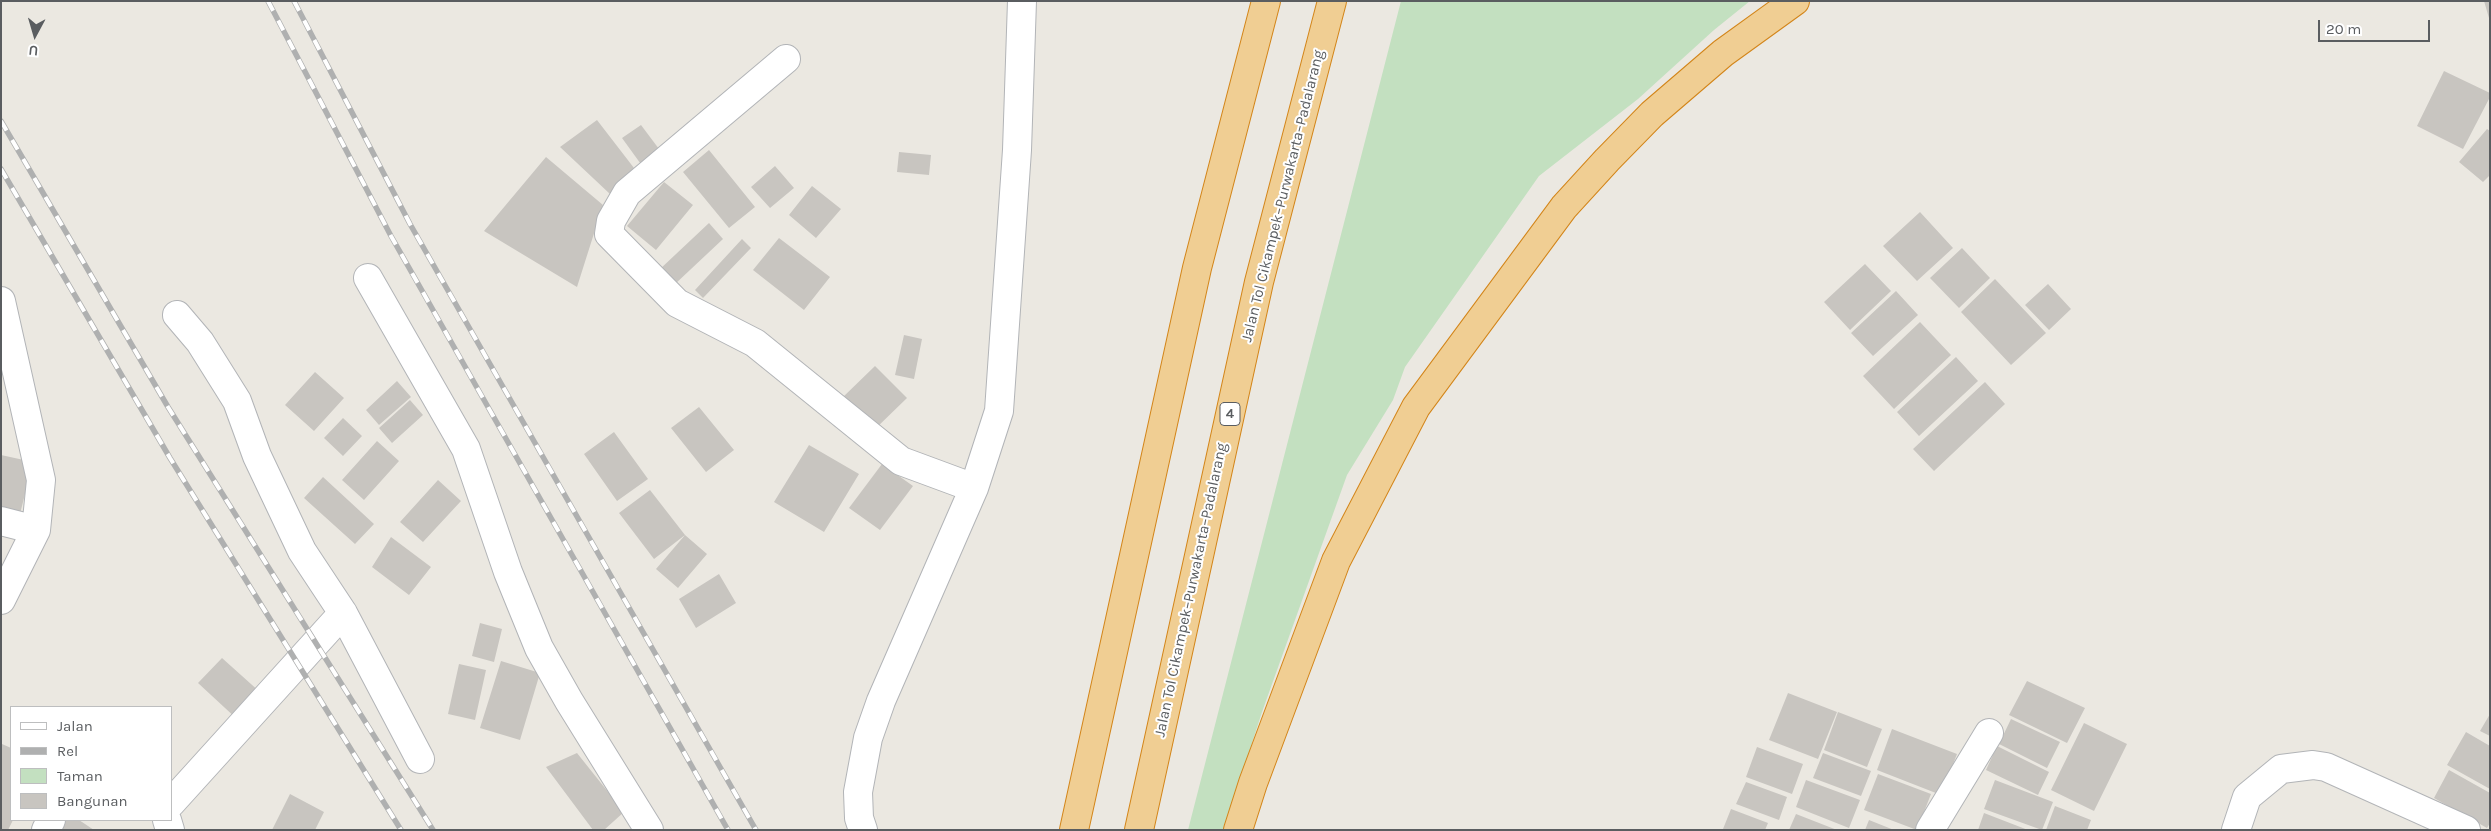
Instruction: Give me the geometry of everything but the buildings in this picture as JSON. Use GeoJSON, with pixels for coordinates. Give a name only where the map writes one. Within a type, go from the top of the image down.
{"type":"FeatureCollection","features":[{"type":"Feature","properties":{"kind":"highway"},"geometry":{"type":"LineString","coordinates":[[1074,830],[1197,268],[1266,1]]}},
{"type":"Feature","properties":{"kind":"highway","name":"Jalan Tol Cikampek–Purwakarta–Padalarang"},"geometry":{"type":"LineString","coordinates":[[1139,830],[1259,282],[1332,1]]}},
{"type":"Feature","properties":{"kind":"highway"},"geometry":{"type":"LineString","coordinates":[[1238,830],[1253,783],[1336,561],[1416,407],[1564,207],[1607,160],[1652,114],[1723,52],[1796,1]]}},
{"type":"Feature","properties":{"kind":"street"},"geometry":{"type":"LineString","coordinates":[[863,830],[859,818],[858,792],[868,738],[881,701],[974,488],[999,411],[1017,150],[1022,1]]}},
{"type":"Feature","properties":{"kind":"street"},"geometry":{"type":"LineString","coordinates":[[786,60],[627,193],[610,221],[609,234],[677,303],[755,343],[901,461],[974,488]]}},
{"type":"Feature","properties":{"kind":"street"},"geometry":{"type":"LineString","coordinates":[[368,278],[466,449],[508,572],[539,648],[650,830]]}},
{"type":"Feature","properties":{"kind":"street"},"geometry":{"type":"LineString","coordinates":[[1,301],[41,480],[36,530],[1,600]]}},
{"type":"Feature","properties":{"kind":"street"},"geometry":{"type":"LineString","coordinates":[[177,315],[210,356],[237,402],[257,456],[302,551],[343,613],[420,759]]}},
{"type":"Feature","properties":{"kind":"street"},"geometry":{"type":"LineString","coordinates":[[1,521],[36,530]]}},
{"type":"Feature","properties":{"kind":"street"},"geometry":{"type":"LineString","coordinates":[[172,802],[343,613]]}},
{"type":"Feature","properties":{"kind":"street"},"geometry":{"type":"LineString","coordinates":[[1930,830],[1989,733]]}},
{"type":"Feature","properties":{"kind":"street"},"geometry":{"type":"LineString","coordinates":[[2236,830],[2247,797],[2281,769],[2312,764],[2326,767],[2466,830]]}},
{"type":"Feature","properties":{"kind":"green space"},"geometry":{"type":"Polygon","coordinates":[[[1401,1],[1750,1],[1714,30],[1638,99],[1539,176],[1405,367],[1393,400],[1347,475],[1262,712],[1224,830],[1188,830],[1401,1]]]}},
{"type":"Feature","properties":{"kind":"railway"},"geometry":{"type":"LineString","coordinates":[[268,1],[391,236],[728,830]]}},
{"type":"Feature","properties":{"kind":"railway"},"geometry":{"type":"LineString","coordinates":[[294,1],[410,224],[756,830]]}},
{"type":"Feature","properties":{"kind":"railway"},"geometry":{"type":"LineString","coordinates":[[1,121],[168,407],[433,830]]}},
{"type":"Feature","properties":{"kind":"railway"},"geometry":{"type":"LineString","coordinates":[[1,169],[170,458],[401,830]]}}]}
